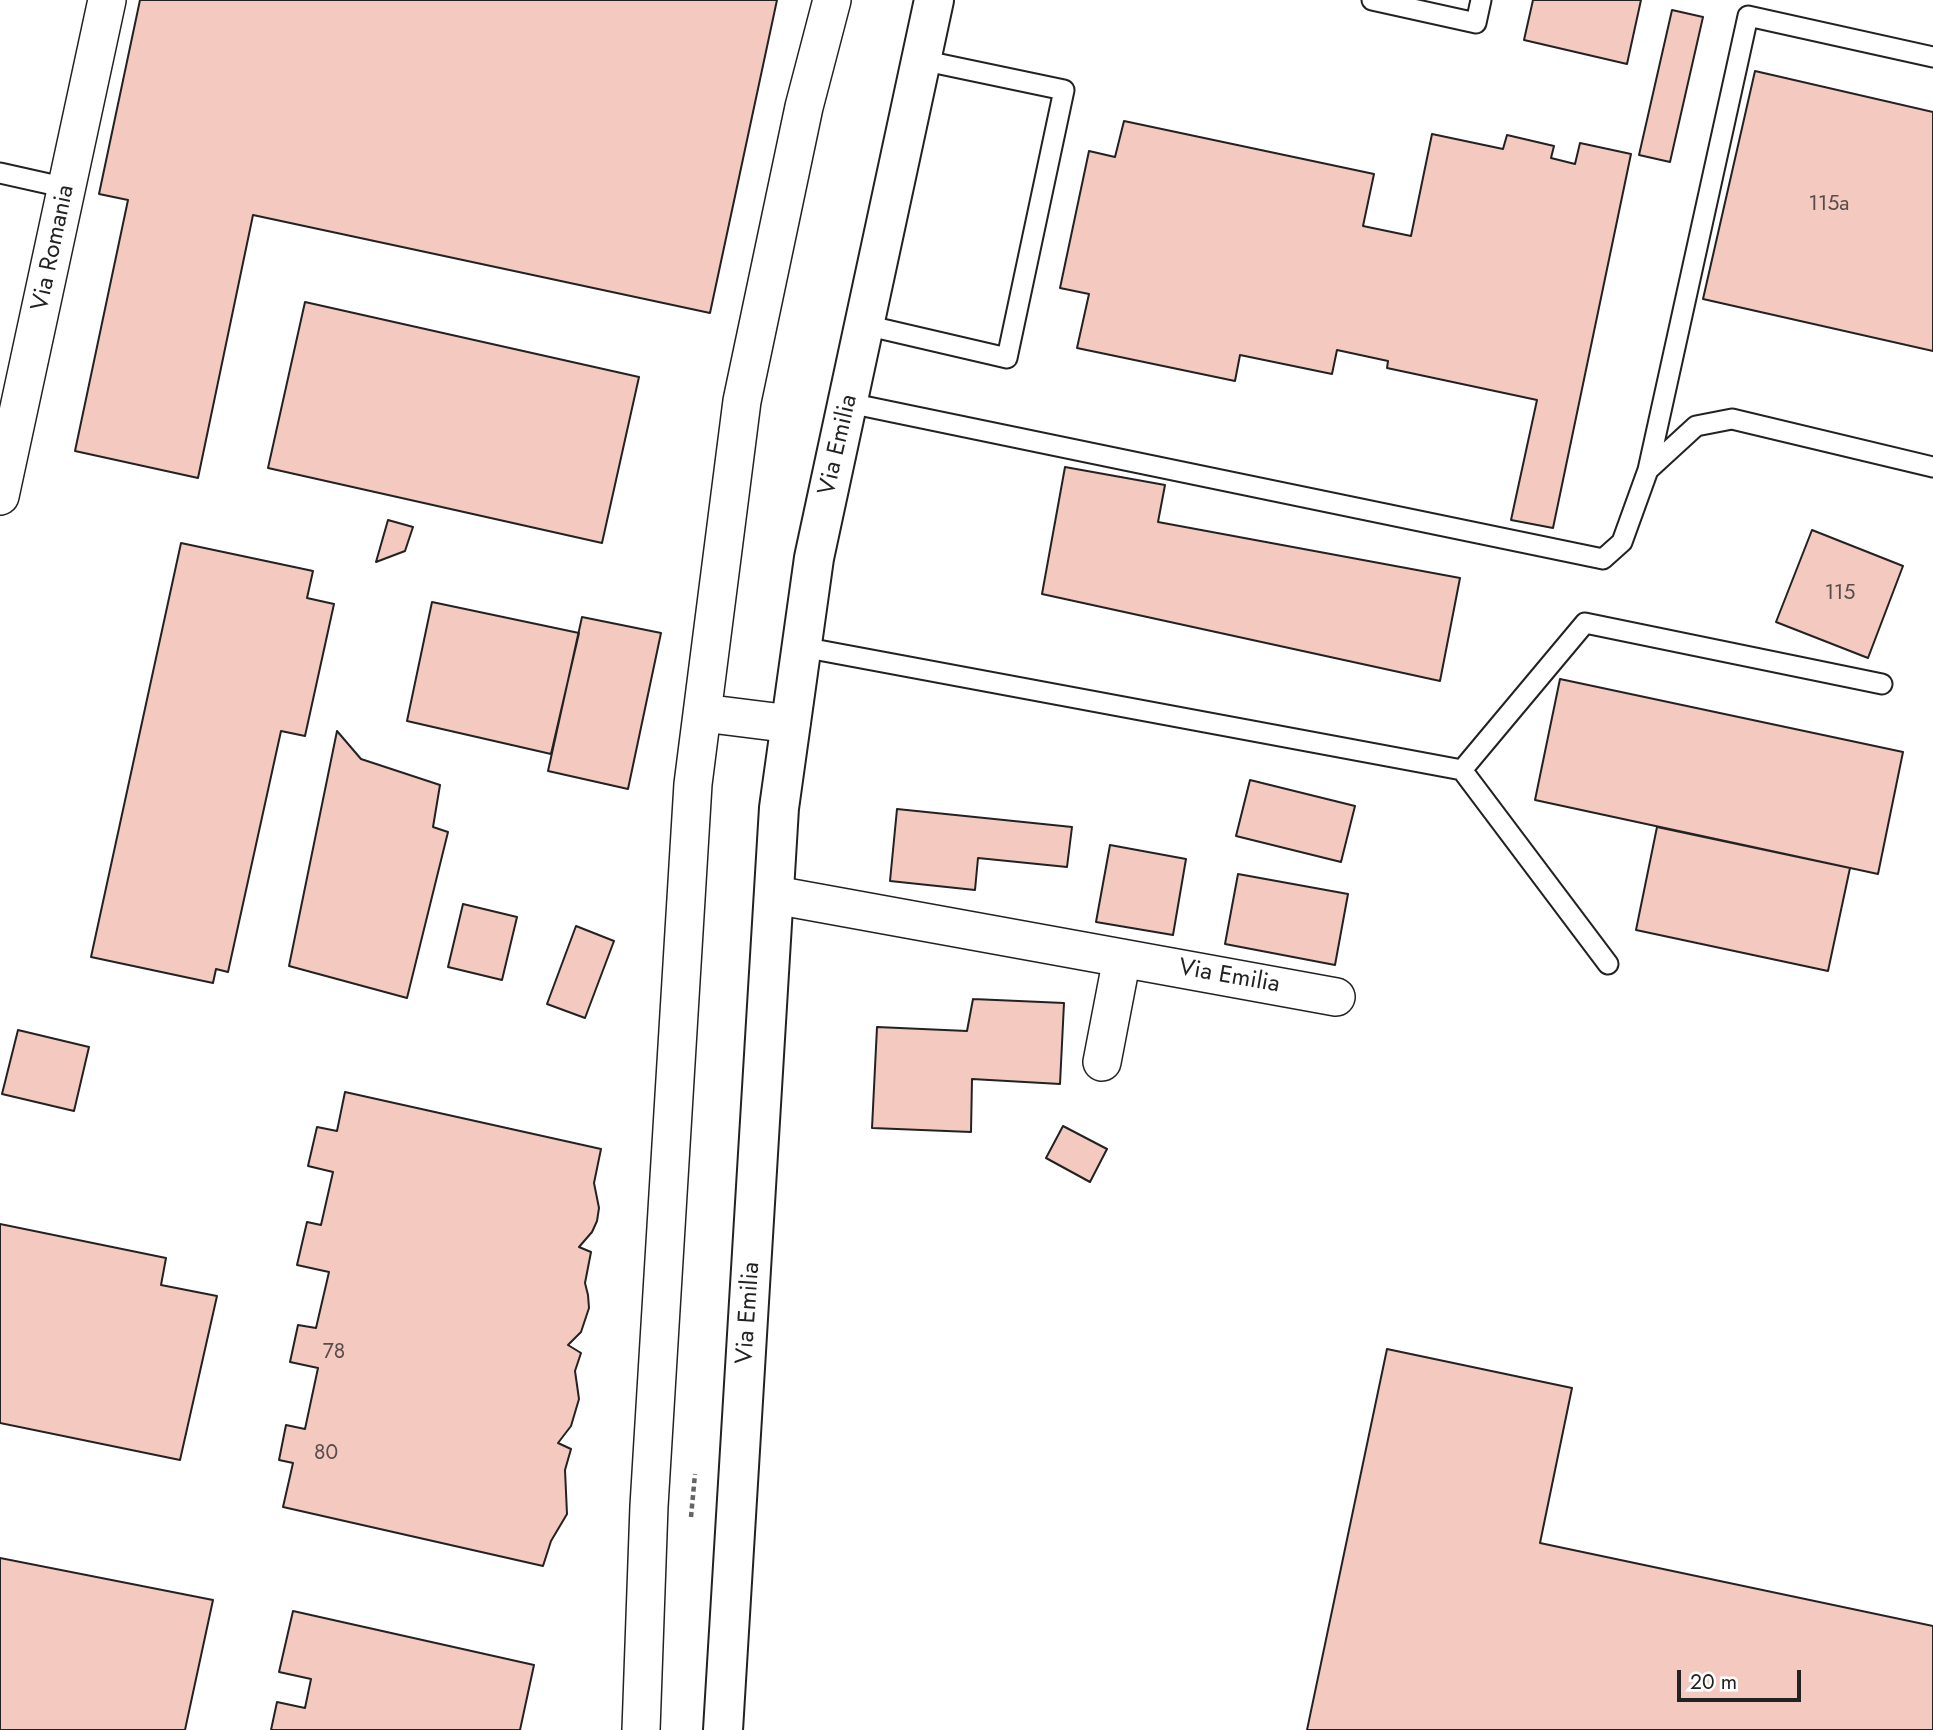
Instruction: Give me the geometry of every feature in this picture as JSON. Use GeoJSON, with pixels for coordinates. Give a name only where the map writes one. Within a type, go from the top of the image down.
{"type":"FeatureCollection","features":[{"type":"Feature","properties":{"kind":"main road","name":"Via Emilia"},"geometry":{"type":"LineString","coordinates":[[723,1730],[779,807],[814,558],[934,0]]}},
{"type":"Feature","properties":{"kind":"street","name":"Via Romania"},"geometry":{"type":"LineString","coordinates":[[0,496],[107,0]]}},
{"type":"Feature","properties":{"kind":"street"},"geometry":{"type":"LineString","coordinates":[[641,1730],[649,1506],[693,785],[742,401],[804,107],[832,0]]}},
{"type":"Feature","properties":{"kind":"street"},"geometry":{"type":"LineString","coordinates":[[703,713],[791,724]]}},
{"type":"Feature","properties":{"kind":"street","name":"Via Emilia"},"geometry":{"type":"LineString","coordinates":[[775,895],[1336,997]]}},
{"type":"Feature","properties":{"kind":"street"},"geometry":{"type":"LineString","coordinates":[[1102,1062],[1122,958]]}},
{"type":"Feature","properties":{"kind":"lane"},"geometry":{"type":"LineString","coordinates":[[1372,0],[1476,23],[1481,0]]}},
{"type":"Feature","properties":{"kind":"lane"},"geometry":{"type":"LineString","coordinates":[[849,403],[1603,559],[1622,542],[1648,470],[1748,16],[1933,57]]}},
{"type":"Feature","properties":{"kind":"lane"},"geometry":{"type":"LineString","coordinates":[[865,325],[1007,358],[1062,104],[1064,90],[921,60]]}},
{"type":"Feature","properties":{"kind":"lane"},"geometry":{"type":"LineString","coordinates":[[0,173],[67,188]]}},
{"type":"Feature","properties":{"kind":"lane"},"geometry":{"type":"LineString","coordinates":[[1648,470],[1696,426],[1732,419],[1933,467]]}},
{"type":"Feature","properties":{"kind":"lane"},"geometry":{"type":"LineString","coordinates":[[1462,770],[1585,623],[1882,684]]}},
{"type":"Feature","properties":{"kind":"lane"},"geometry":{"type":"LineString","coordinates":[[802,648],[1462,770],[1608,964]]}},
{"type":"Feature","properties":{"kind":"building"},"geometry":{"type":"Polygon","coordinates":[[[140,0],[777,0],[710,313],[253,215],[198,478],[75,451],[128,200],[99,194],[140,0]]]}},
{"type":"Feature","properties":{"kind":"building"},"geometry":{"type":"Polygon","coordinates":[[[1533,0],[1641,0],[1627,64],[1524,40],[1533,0]]]}},
{"type":"Feature","properties":{"kind":"building"},"geometry":{"type":"Polygon","coordinates":[[[1672,10],[1703,17],[1670,162],[1639,155],[1672,10]]]}},
{"type":"Feature","properties":{"kind":"building"},"geometry":{"type":"Polygon","coordinates":[[[1755,71],[1933,112],[1933,351],[1703,299],[1755,71]]]}},
{"type":"Feature","properties":{"kind":"building"},"geometry":{"type":"Polygon","coordinates":[[[1124,121],[1374,174],[1363,226],[1411,236],[1432,134],[1503,149],[1507,135],[1554,146],[1551,158],[1575,164],[1580,143],[1631,154],[1553,528],[1511,520],[1537,400],[1387,368],[1388,361],[1337,350],[1332,374],[1240,355],[1235,381],[1077,348],[1089,294],[1060,288],[1089,151],[1115,157],[1124,121]]]}},
{"type":"Feature","properties":{"kind":"building"},"geometry":{"type":"Polygon","coordinates":[[[305,302],[639,377],[602,543],[268,468],[305,302]]]}},
{"type":"Feature","properties":{"kind":"building"},"geometry":{"type":"Polygon","coordinates":[[[1065,467],[1165,485],[1158,522],[1460,578],[1440,681],[1042,594],[1065,467]]]}},
{"type":"Feature","properties":{"kind":"building"},"geometry":{"type":"Polygon","coordinates":[[[388,520],[413,527],[405,551],[376,562],[388,520]]]}},
{"type":"Feature","properties":{"kind":"building"},"geometry":{"type":"Polygon","coordinates":[[[1812,530],[1903,566],[1868,658],[1776,622],[1812,530]]]}},
{"type":"Feature","properties":{"kind":"building"},"geometry":{"type":"Polygon","coordinates":[[[181,543],[313,571],[307,598],[334,604],[305,736],[281,731],[228,972],[216,969],[213,983],[91,957],[181,543]]]}},
{"type":"Feature","properties":{"kind":"building"},"geometry":{"type":"Polygon","coordinates":[[[432,602],[579,633],[551,754],[407,721],[432,602]]]}},
{"type":"Feature","properties":{"kind":"building"},"geometry":{"type":"Polygon","coordinates":[[[582,617],[661,633],[628,789],[548,771],[582,617]]]}},
{"type":"Feature","properties":{"kind":"building"},"geometry":{"type":"Polygon","coordinates":[[[1560,679],[1903,752],[1878,874],[1535,800],[1560,679]]]}},
{"type":"Feature","properties":{"kind":"building"},"geometry":{"type":"Polygon","coordinates":[[[337,731],[361,759],[440,785],[433,827],[448,832],[407,998],[289,966],[337,731]]]}},
{"type":"Feature","properties":{"kind":"building"},"geometry":{"type":"Polygon","coordinates":[[[1250,780],[1355,806],[1341,862],[1236,836],[1250,780]]]}},
{"type":"Feature","properties":{"kind":"building"},"geometry":{"type":"Polygon","coordinates":[[[897,809],[1072,827],[1067,867],[978,858],[975,890],[890,881],[897,809]]]}},
{"type":"Feature","properties":{"kind":"building"},"geometry":{"type":"Polygon","coordinates":[[[1657,827],[1850,868],[1828,971],[1636,930],[1657,827]]]}},
{"type":"Feature","properties":{"kind":"building"},"geometry":{"type":"Polygon","coordinates":[[[1110,845],[1186,859],[1173,935],[1096,922],[1110,845]]]}},
{"type":"Feature","properties":{"kind":"building"},"geometry":{"type":"Polygon","coordinates":[[[1238,874],[1348,894],[1335,965],[1225,944],[1238,874]]]}},
{"type":"Feature","properties":{"kind":"building"},"geometry":{"type":"Polygon","coordinates":[[[463,904],[517,917],[502,980],[448,967],[463,904]]]}},
{"type":"Feature","properties":{"kind":"building"},"geometry":{"type":"Polygon","coordinates":[[[576,926],[614,941],[585,1018],[547,1004],[576,926]]]}},
{"type":"Feature","properties":{"kind":"building"},"geometry":{"type":"Polygon","coordinates":[[[973,999],[1064,1003],[1060,1084],[972,1079],[971,1132],[872,1128],[877,1027],[967,1031],[973,999]]]}},
{"type":"Feature","properties":{"kind":"building"},"geometry":{"type":"Polygon","coordinates":[[[18,1030],[89,1047],[74,1111],[2,1094],[18,1030]]]}},
{"type":"Feature","properties":{"kind":"building"},"geometry":{"type":"Polygon","coordinates":[[[345,1092],[601,1149],[594,1183],[599,1208],[597,1221],[592,1232],[579,1247],[591,1252],[585,1283],[589,1308],[581,1332],[568,1345],[581,1353],[575,1371],[579,1399],[571,1426],[558,1443],[571,1449],[565,1470],[567,1514],[551,1541],[543,1566],[283,1507],[293,1463],[279,1460],[286,1425],[305,1429],[318,1368],[290,1362],[298,1325],[316,1328],[329,1272],[297,1265],[307,1222],[321,1225],[333,1172],[308,1166],[317,1127],[337,1131],[345,1092]]]}},
{"type":"Feature","properties":{"kind":"building"},"geometry":{"type":"Polygon","coordinates":[[[1063,1126],[1107,1149],[1090,1182],[1046,1158],[1063,1126]]]}},
{"type":"Feature","properties":{"kind":"building"},"geometry":{"type":"Polygon","coordinates":[[[0,1224],[166,1258],[161,1285],[217,1296],[180,1460],[0,1423],[0,1224]]]}},
{"type":"Feature","properties":{"kind":"building"},"geometry":{"type":"Polygon","coordinates":[[[1387,1349],[1572,1388],[1540,1543],[1933,1626],[1933,1730],[1307,1730],[1387,1349]]]}},
{"type":"Feature","properties":{"kind":"building"},"geometry":{"type":"Polygon","coordinates":[[[0,1558],[213,1600],[185,1730],[0,1730],[0,1558]]]}},
{"type":"Feature","properties":{"kind":"building"},"geometry":{"type":"Polygon","coordinates":[[[293,1611],[534,1665],[520,1730],[271,1730],[277,1702],[305,1708],[311,1679],[279,1672],[293,1611]]]}}]}
